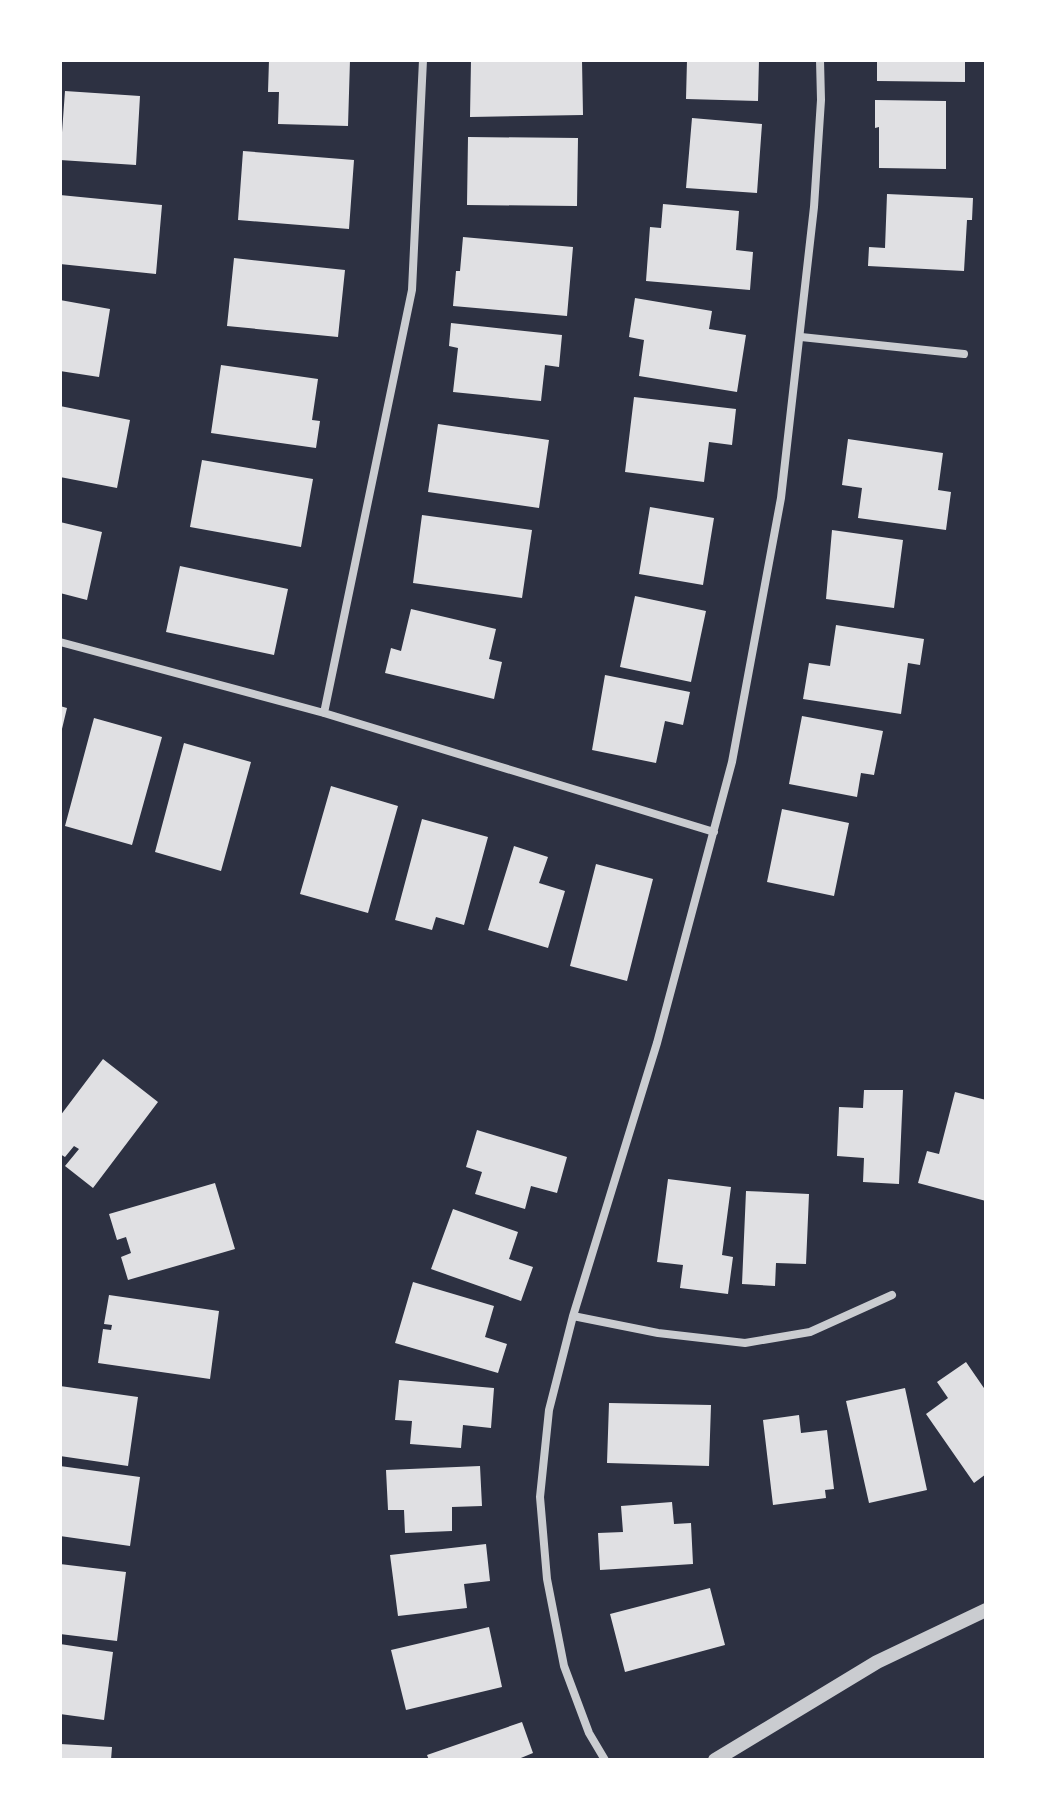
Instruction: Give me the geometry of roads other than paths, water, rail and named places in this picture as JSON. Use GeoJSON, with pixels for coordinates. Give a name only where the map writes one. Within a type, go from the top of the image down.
{"type":"FeatureCollection","features":[{"type":"Feature","properties":{"kind":"street"},"geometry":{"type":"LineString","coordinates":[[324,713],[412,290],[423,60]]}},
{"type":"Feature","properties":{"kind":"street"},"geometry":{"type":"LineString","coordinates":[[605,1760],[589,1733],[564,1666],[547,1579],[540,1497],[549,1410],[573,1316],[657,1043],[714,832],[732,762],[759,629],[781,498],[801,337],[814,207],[821,100],[820,60]]}},
{"type":"Feature","properties":{"kind":"street"},"geometry":{"type":"LineString","coordinates":[[801,337],[964,354]]}},
{"type":"Feature","properties":{"kind":"street"},"geometry":{"type":"LineString","coordinates":[[60,642],[324,713],[714,832]]}},
{"type":"Feature","properties":{"kind":"street"},"geometry":{"type":"LineString","coordinates":[[573,1316],[658,1333],[745,1343],[810,1332],[892,1295]]}},
{"type":"Feature","properties":{"kind":"street"},"geometry":{"type":"LineString","coordinates":[[715,1760],[877,1662],[986,1610]]}}]}
